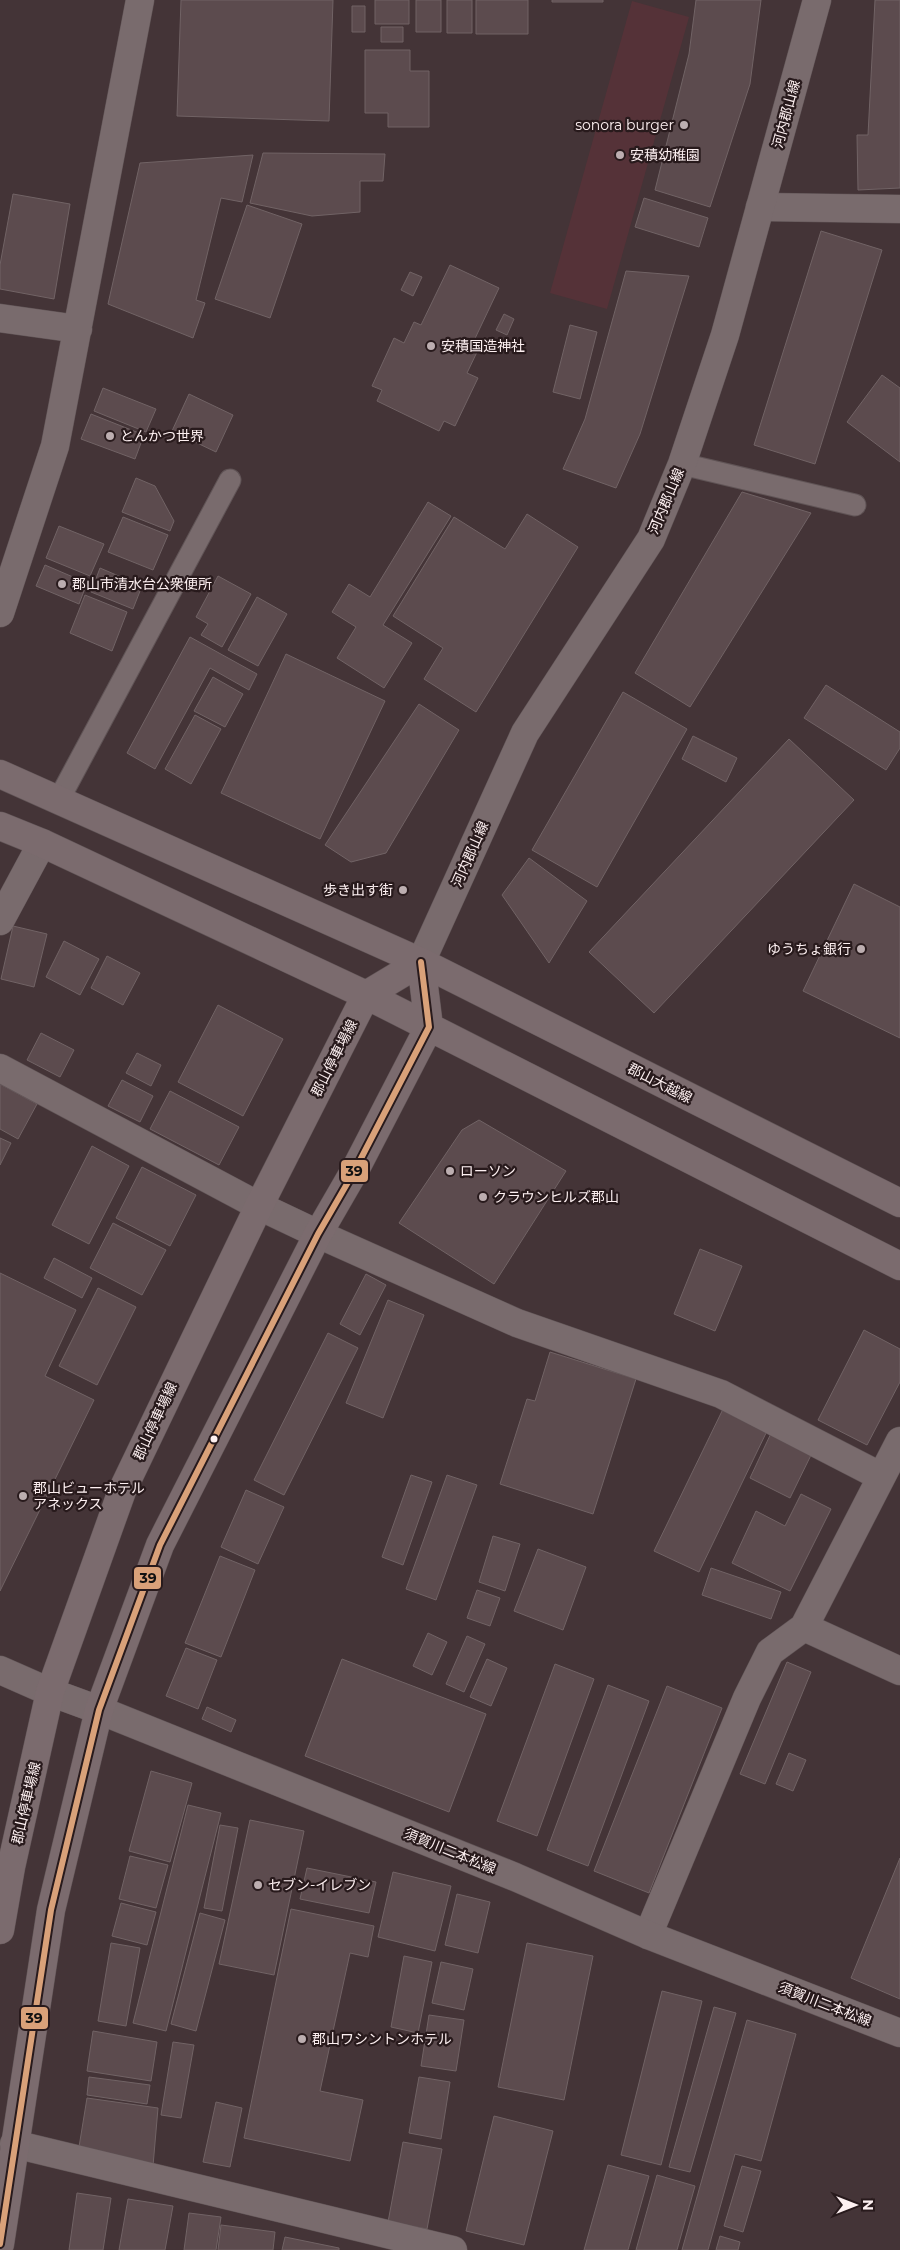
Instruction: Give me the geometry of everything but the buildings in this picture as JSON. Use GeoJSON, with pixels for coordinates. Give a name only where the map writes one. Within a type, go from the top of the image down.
{"type":"FeatureCollection","features":[{"type":"Feature","properties":{"kind":"main road"},"geometry":{"type":"LineString","coordinates":[[0,774],[58,802],[421,962]]}},
{"type":"Feature","properties":{"kind":"main road"},"geometry":{"type":"LineString","coordinates":[[0,826],[42,843],[366,995],[900,1266]]}},
{"type":"Feature","properties":{"kind":"main road"},"geometry":{"type":"LineString","coordinates":[[366,995],[421,962]]}},
{"type":"Feature","properties":{"kind":"main road"},"geometry":{"type":"LineString","coordinates":[[0,2244],[51,1910],[99,1710],[160,1545],[318,1234],[355,1170],[429,1027],[421,962]]}},
{"type":"Feature","properties":{"kind":"main road","name":"郡山大越線"},"geometry":{"type":"LineString","coordinates":[[421,962],[900,1203]]}},
{"type":"Feature","properties":{"kind":"main road","name":"郡山停車場線"},"geometry":{"type":"LineString","coordinates":[[0,1930],[11,1867],[50,1692],[122,1492],[259,1206],[366,995]]}},
{"type":"Feature","properties":{"kind":"street"},"geometry":{"type":"LineString","coordinates":[[0,613],[55,446],[140,0]]}},
{"type":"Feature","properties":{"kind":"street","name":"河内郡山線"},"geometry":{"type":"LineString","coordinates":[[421,962],[525,733],[650,538],[682,464],[725,335],[817,0]]}},
{"type":"Feature","properties":{"kind":"street"},"geometry":{"type":"LineString","coordinates":[[760,207],[900,209]]}},
{"type":"Feature","properties":{"kind":"street"},"geometry":{"type":"LineString","coordinates":[[0,318],[78,329]]}},
{"type":"Feature","properties":{"kind":"street"},"geometry":{"type":"LineString","coordinates":[[0,921],[42,843]]}},
{"type":"Feature","properties":{"kind":"street"},"geometry":{"type":"LineString","coordinates":[[0,1068],[259,1206],[318,1234],[517,1323],[721,1394],[880,1476]]}},
{"type":"Feature","properties":{"kind":"street"},"geometry":{"type":"LineString","coordinates":[[648,1935],[747,1698],[770,1652],[804,1627],[880,1476],[900,1441]]}},
{"type":"Feature","properties":{"kind":"street"},"geometry":{"type":"LineString","coordinates":[[804,1627],[900,1671]]}},
{"type":"Feature","properties":{"kind":"street","name":"須賀川二本松線"},"geometry":{"type":"LineString","coordinates":[[0,1670],[50,1692],[515,1877],[648,1935],[900,2032]]}},
{"type":"Feature","properties":{"kind":"street"},"geometry":{"type":"LineString","coordinates":[[14,2144],[453,2250]]}},
{"type":"Feature","properties":{"kind":"lane"},"geometry":{"type":"LineString","coordinates":[[682,464],[855,505]]}},
{"type":"Feature","properties":{"kind":"lane"},"geometry":{"type":"LineString","coordinates":[[58,802],[230,480]]}},
{"type":"Feature","properties":{"kind":"shaded area","name":"安積幼稚園"},"geometry":{"type":"Polygon","coordinates":[[[632,1],[689,17],[607,309],[550,293],[632,1]]]}},
{"type":"Feature","properties":{"kind":"transit line","name":"39"},"geometry":{"type":"LineString","coordinates":[[0,2244],[51,1910],[99,1710],[160,1545],[318,1234],[355,1170],[429,1027],[421,962]]}},
{"type":"Feature","properties":{"kind":"place","name":"sonora burger"},"geometry":{"type":"Point","coordinates":[684,125]}},
{"type":"Feature","properties":{"kind":"place","name":"安積幼稚園"},"geometry":{"type":"Point","coordinates":[620,155]}},
{"type":"Feature","properties":{"kind":"place","name":"安積国造神社"},"geometry":{"type":"Point","coordinates":[431,346]}},
{"type":"Feature","properties":{"kind":"place","name":"とんかつ世界"},"geometry":{"type":"Point","coordinates":[110,436]}},
{"type":"Feature","properties":{"kind":"place","name":"郡山市清水台公衆便所"},"geometry":{"type":"Point","coordinates":[62,584]}},
{"type":"Feature","properties":{"kind":"place","name":"歩き出す街"},"geometry":{"type":"Point","coordinates":[403,890]}},
{"type":"Feature","properties":{"kind":"place","name":"ゆうちょ銀行"},"geometry":{"type":"Point","coordinates":[861,949]}},
{"type":"Feature","properties":{"kind":"place","name":"ローソン"},"geometry":{"type":"Point","coordinates":[450,1171]}},
{"type":"Feature","properties":{"kind":"place","name":"クラウンヒルズ郡山"},"geometry":{"type":"Point","coordinates":[483,1197]}},
{"type":"Feature","properties":{"kind":"place","name":"郡山ビューホテル アネックス"},"geometry":{"type":"Point","coordinates":[23,1496]}},
{"type":"Feature","properties":{"kind":"place","name":"セブン-イレブン"},"geometry":{"type":"Point","coordinates":[258,1885]}},
{"type":"Feature","properties":{"kind":"place","name":"郡山ワシントンホテル"},"geometry":{"type":"Point","coordinates":[302,2039]}}]}
